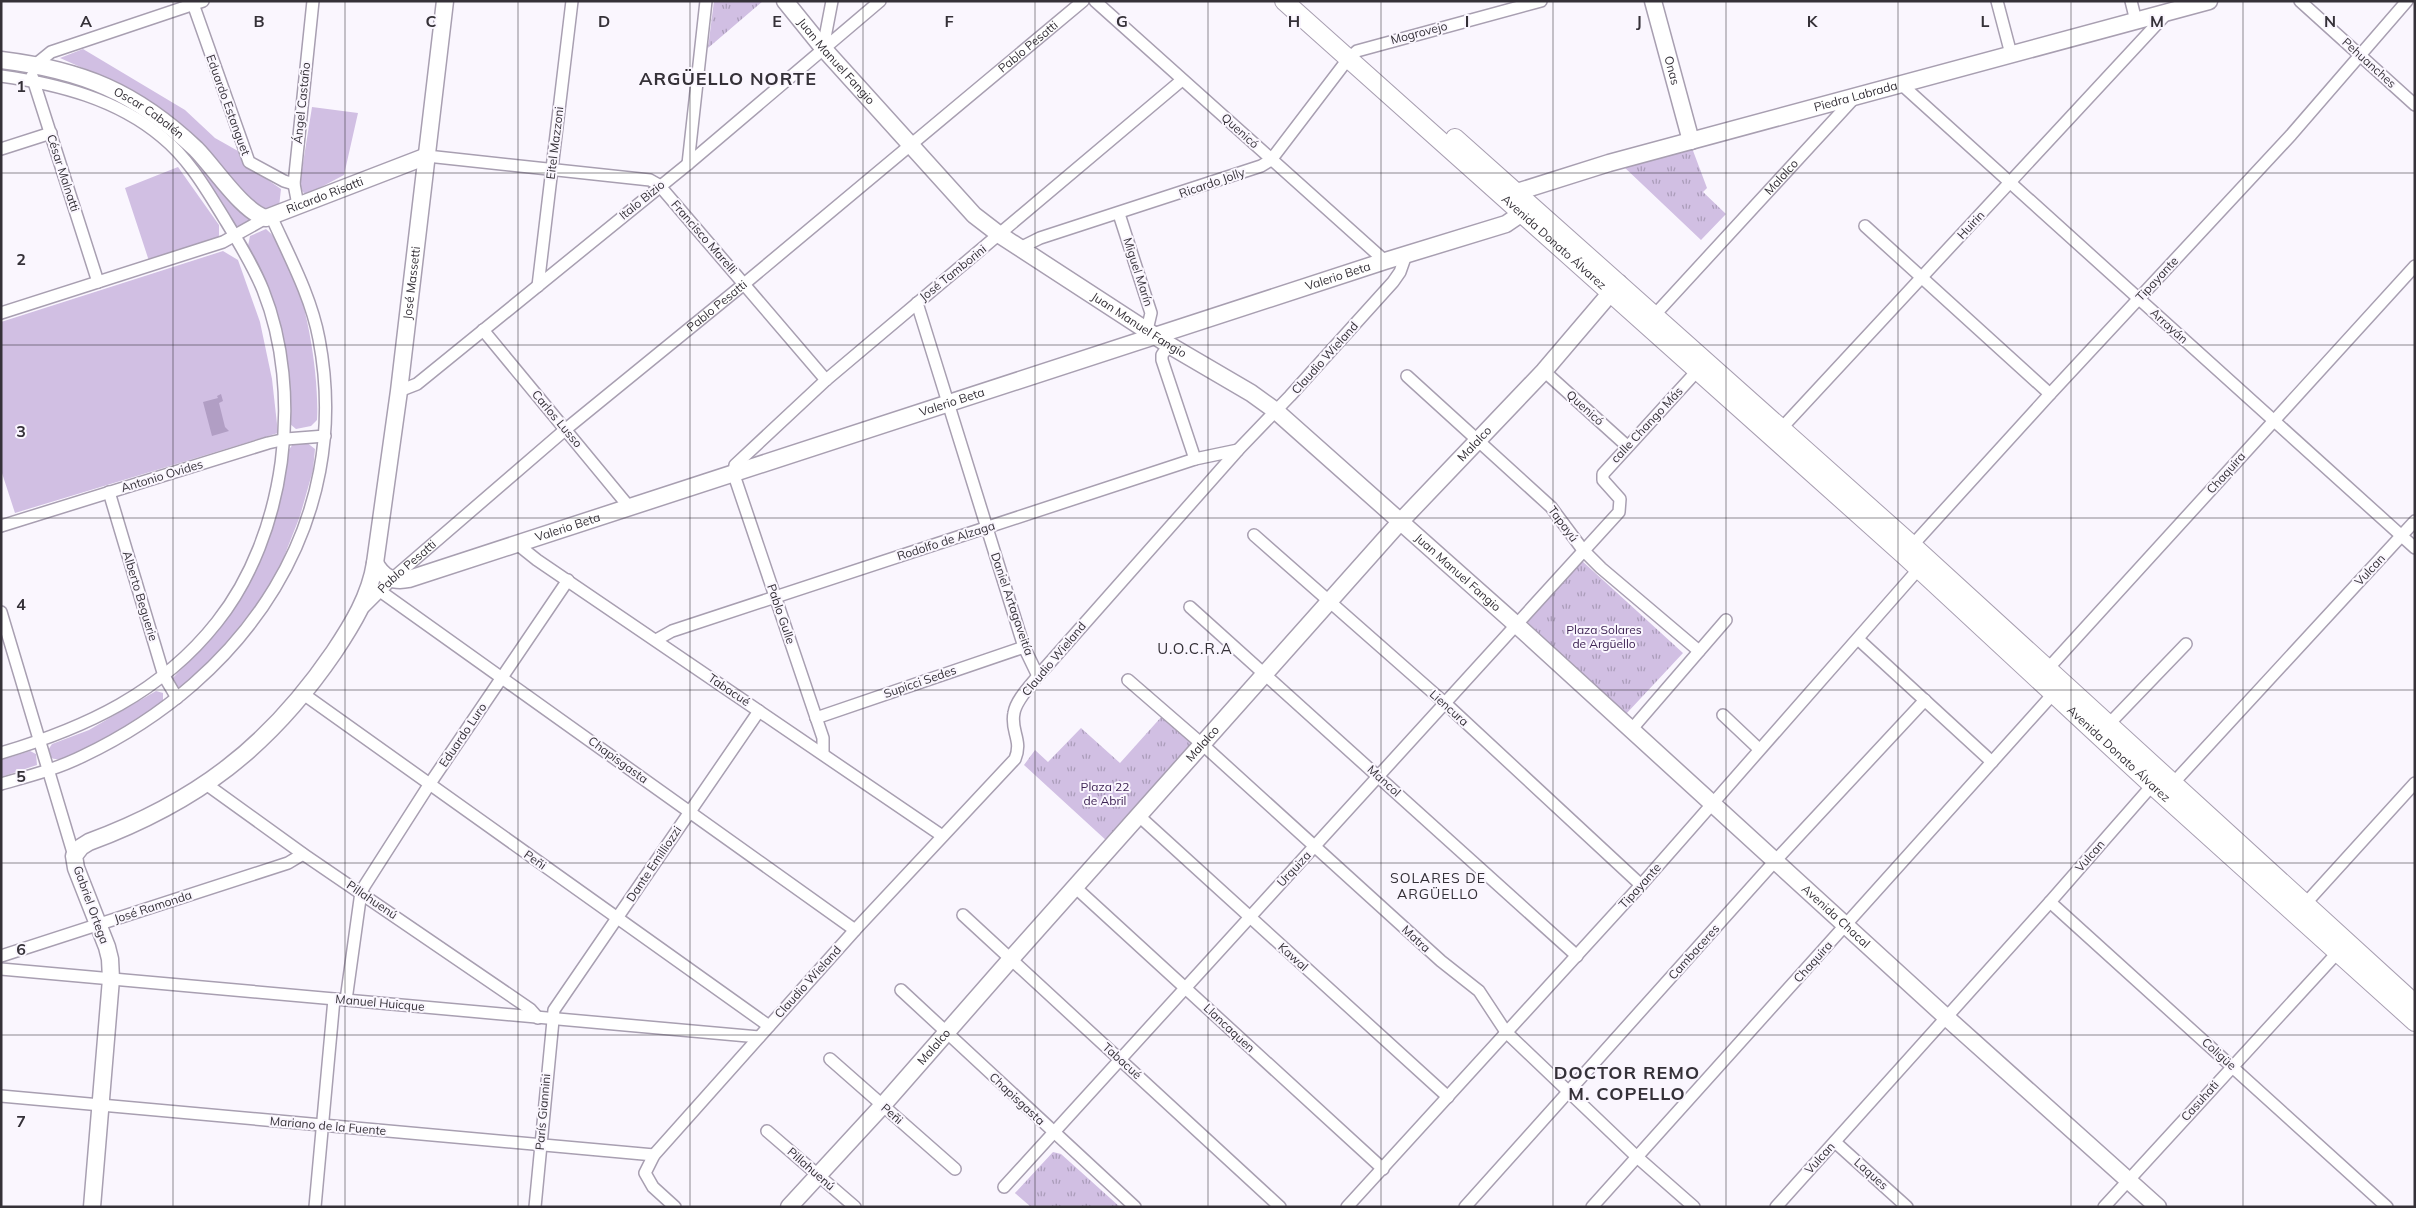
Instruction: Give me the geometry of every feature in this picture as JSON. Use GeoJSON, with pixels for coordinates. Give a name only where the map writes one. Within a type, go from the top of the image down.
{"type":"FeatureCollection","features":[{"type":"Feature","properties":{"kind":"main road","name":"José Massetti"},"geometry":{"type":"LineString","coordinates":[[375,563],[399,391],[445,1]]}},
{"type":"Feature","properties":{"kind":"main road","name":"Juan Manuel Fangio"},"geometry":{"type":"LineString","coordinates":[[785,1],[823,48],[974,215],[1000,235],[1157,337],[1252,394],[1276,411],[1516,625]]}},
{"type":"Feature","properties":{"kind":"main road","name":"Avenida Donato Álvarez"},"geometry":{"type":"LineString","coordinates":[[1284,1],[1352,55],[1520,203],[1923,564],[2043,675],[2108,725],[2172,782],[2415,1004]]}},
{"type":"Feature","properties":{"kind":"main road","name":"Avenida Donato Álvarez"},"geometry":{"type":"LineString","coordinates":[[1300,1],[1352,55]]}},
{"type":"Feature","properties":{"kind":"main road","name":"Onas"},"geometry":{"type":"LineString","coordinates":[[1653,1],[1691,141]]}},
{"type":"Feature","properties":{"kind":"main road","name":"Piedra Labrada"},"geometry":{"type":"LineString","coordinates":[[1520,203],[1609,163],[2209,1]]}},
{"type":"Feature","properties":{"kind":"main road","name":"Oscar Cabalén"},"geometry":{"type":"LineString","coordinates":[[1,60],[32,70],[60,70],[93,80],[123,95],[149,111],[196,149],[252,212],[269,217]]}},
{"type":"Feature","properties":{"kind":"main road","name":"Ricardo Risatti"},"geometry":{"type":"LineString","coordinates":[[269,217],[427,156]]}},
{"type":"Feature","properties":{"kind":"main road","name":"Valerio Beta"},"geometry":{"type":"LineString","coordinates":[[392,579],[409,579],[734,475],[1406,254],[1506,224],[1520,203]]}},
{"type":"Feature","properties":{"kind":"main road","name":"Malalco"},"geometry":{"type":"LineString","coordinates":[[789,1207],[820,1175],[1076,888],[1400,522],[1544,371],[1615,289]]}},
{"type":"Feature","properties":{"kind":"main road","name":"Avenida Donato Álvarez"},"geometry":{"type":"LineString","coordinates":[[1650,320],[1697,371],[1777,434]]}},
{"type":"Feature","properties":{"kind":"main road"},"geometry":{"type":"LineString","coordinates":[[375,563],[383,575],[392,579]]}},
{"type":"Feature","properties":{"kind":"main road","name":"Pablo Pesatti"},"geometry":{"type":"LineString","coordinates":[[74,856],[81,847],[89,842],[147,819],[206,784],[256,745],[325,664],[356,615],[370,588],[375,563]]}},
{"type":"Feature","properties":{"kind":"main road","name":"Avenida Chacal"},"geometry":{"type":"LineString","coordinates":[[1516,625],[1711,804],[2158,1207]]}},
{"type":"Feature","properties":{"kind":"main road","name":"Avenida Donato Álvarez"},"geometry":{"type":"LineString","coordinates":[[2043,675],[2053,694],[2415,1022]]}},
{"type":"Feature","properties":{"kind":"main road","name":"Gabriel Ortega"},"geometry":{"type":"LineString","coordinates":[[74,856],[76,868],[110,959],[111,979],[92,1207]]}},
{"type":"Feature","properties":{"kind":"street","name":"Ángel Castaño"},"geometry":{"type":"LineString","coordinates":[[298,205],[294,184],[313,1]]}},
{"type":"Feature","properties":{"kind":"street","name":"Eitel Mazzoni"},"geometry":{"type":"LineString","coordinates":[[538,286],[572,1]]}},
{"type":"Feature","properties":{"kind":"street"},"geometry":{"type":"LineString","coordinates":[[688,164],[706,1]]}},
{"type":"Feature","properties":{"kind":"street"},"geometry":{"type":"LineString","coordinates":[[823,48],[832,1]]}},
{"type":"Feature","properties":{"kind":"street","name":"Italo Bizio"},"geometry":{"type":"LineString","coordinates":[[399,391],[418,384],[688,164],[880,1]]}},
{"type":"Feature","properties":{"kind":"street","name":"Pablo Pesatti"},"geometry":{"type":"LineString","coordinates":[[356,615],[392,579],[566,428],[744,284],[1083,1]]}},
{"type":"Feature","properties":{"kind":"street","name":"Quenicó"},"geometry":{"type":"LineString","coordinates":[[1095,1],[1385,261]]}},
{"type":"Feature","properties":{"kind":"street"},"geometry":{"type":"LineString","coordinates":[[1997,1],[2011,54]]}},
{"type":"Feature","properties":{"kind":"street"},"geometry":{"type":"LineString","coordinates":[[2131,1],[2136,21]]}},
{"type":"Feature","properties":{"kind":"street","name":"Pehuanches"},"geometry":{"type":"LineString","coordinates":[[2300,1],[2415,105]]}},
{"type":"Feature","properties":{"kind":"street","name":"Tipayante"},"geometry":{"type":"LineString","coordinates":[[1908,551],[2050,394],[2291,135],[2407,1]]}},
{"type":"Feature","properties":{"kind":"street","name":"Eduardo Estanguet"},"geometry":{"type":"LineString","coordinates":[[196,2],[249,162],[284,181],[294,184]]}},
{"type":"Feature","properties":{"kind":"street"},"geometry":{"type":"LineString","coordinates":[[1,76],[32,70],[51,52],[196,2]]}},
{"type":"Feature","properties":{"kind":"street","name":"Mogrovejo"},"geometry":{"type":"LineString","coordinates":[[1352,55],[1534,2]]}},
{"type":"Feature","properties":{"kind":"street","name":"Huirin"},"geometry":{"type":"LineString","coordinates":[[1777,434],[2168,12]]}},
{"type":"Feature","properties":{"kind":"street","name":"Ricardo Jolly"},"geometry":{"type":"LineString","coordinates":[[1020,248],[1040,238],[1119,214],[1261,166],[1271,160],[1352,55]]}},
{"type":"Feature","properties":{"kind":"street"},"geometry":{"type":"LineString","coordinates":[[1,753],[40,741],[94,720],[132,699],[164,676],[217,623],[230,604],[247,572],[267,524],[286,439],[285,388],[277,335],[263,289],[235,236],[193,169],[163,137],[122,110],[32,70]]}},
{"type":"Feature","properties":{"kind":"street","name":"César Malnatti"},"geometry":{"type":"LineString","coordinates":[[32,70],[98,282]]}},
{"type":"Feature","properties":{"kind":"street","name":"José Tamborini"},"geometry":{"type":"LineString","coordinates":[[734,475],[735,465],[740,459],[826,380],[1182,80]]}},
{"type":"Feature","properties":{"kind":"street","name":"Arrayán"},"geometry":{"type":"LineString","coordinates":[[1901,84],[2415,548]]}},
{"type":"Feature","properties":{"kind":"street","name":"Malalco"},"geometry":{"type":"LineString","coordinates":[[1650,320],[1856,96]]}},
{"type":"Feature","properties":{"kind":"street"},"geometry":{"type":"LineString","coordinates":[[1,149],[51,133]]}},
{"type":"Feature","properties":{"kind":"street","name":"Ricardo Risatti"},"geometry":{"type":"LineString","coordinates":[[427,156],[650,180],[660,186]]}},
{"type":"Feature","properties":{"kind":"street","name":"Francisco Marelli"},"geometry":{"type":"LineString","coordinates":[[660,186],[826,380]]}},
{"type":"Feature","properties":{"kind":"street","name":"Miguel Marín"},"geometry":{"type":"LineString","coordinates":[[1119,214],[1151,313],[1162,360],[1195,459]]}},
{"type":"Feature","properties":{"kind":"street","name":"Ricardo Risatti"},"geometry":{"type":"LineString","coordinates":[[1,313],[223,242],[269,217]]}},
{"type":"Feature","properties":{"kind":"street"},"geometry":{"type":"LineString","coordinates":[[1,784],[49,770],[83,756],[117,739],[177,698],[236,642],[258,616],[292,559],[316,491],[325,436],[324,374],[313,312],[269,217]]}},
{"type":"Feature","properties":{"kind":"street"},"geometry":{"type":"LineString","coordinates":[[1865,226],[2050,394]]}},
{"type":"Feature","properties":{"kind":"street","name":"Claudio Wieland"},"geometry":{"type":"LineString","coordinates":[[675,1207],[652,1187],[645,1173],[654,1155],[941,835],[1015,759],[1019,743],[1013,722],[1015,708],[1038,676],[1238,450],[1393,282],[1400,272],[1406,254]]}},
{"type":"Feature","properties":{"kind":"street","name":"Chaquira"},"geometry":{"type":"LineString","coordinates":[[2043,675],[2415,266]]}},
{"type":"Feature","properties":{"kind":"street","name":"Daniel Artagaveitía"},"geometry":{"type":"LineString","coordinates":[[918,303],[1024,647],[1038,676]]}},
{"type":"Feature","properties":{"kind":"street","name":"Carlos Lusso"},"geometry":{"type":"LineString","coordinates":[[483,330],[566,428],[630,508]]}},
{"type":"Feature","properties":{"kind":"street","name":"Quenicó"},"geometry":{"type":"LineString","coordinates":[[1544,371],[1627,446]]}},
{"type":"Feature","properties":{"kind":"street","name":"calle Chango Más"},"geometry":{"type":"LineString","coordinates":[[1583,550],[1620,508],[1620,500],[1602,480],[1603,474],[1697,371]]}},
{"type":"Feature","properties":{"kind":"street","name":"Tapayú"},"geometry":{"type":"LineString","coordinates":[[1406,376],[1551,506],[1583,550],[1699,651]]}},
{"type":"Feature","properties":{"kind":"street","name":"Antonio Ovides"},"geometry":{"type":"LineString","coordinates":[[1,526],[286,439],[325,436]]}},
{"type":"Feature","properties":{"kind":"street","name":"Rodolfo de Alzaga"},"geometry":{"type":"LineString","coordinates":[[656,640],[672,631],[775,596],[1195,459],[1238,450]]}},
{"type":"Feature","properties":{"kind":"street","name":"Pablo Gulle"},"geometry":{"type":"LineString","coordinates":[[734,475],[823,738],[822,753]]}},
{"type":"Feature","properties":{"kind":"street","name":"Alberto Beguerie"},"geometry":{"type":"LineString","coordinates":[[109,492],[164,676],[177,698]]}},
{"type":"Feature","properties":{"kind":"street","name":"Vulcan"},"geometry":{"type":"LineString","coordinates":[[2172,782],[2178,778],[2415,521]]}},
{"type":"Feature","properties":{"kind":"street","name":"Liencura"},"geometry":{"type":"LineString","coordinates":[[1254,535],[1446,704],[1641,884]]}},
{"type":"Feature","properties":{"kind":"street","name":"Tabacué"},"geometry":{"type":"LineString","coordinates":[[517,544],[941,835]]}},
{"type":"Feature","properties":{"kind":"street","name":"Urquiza"},"geometry":{"type":"LineString","coordinates":[[1004,1187],[1446,704],[1583,550]]}},
{"type":"Feature","properties":{"kind":"street","name":"Tipayante"},"geometry":{"type":"LineString","coordinates":[[1347,1207],[1641,884],[1923,564]]}},
{"type":"Feature","properties":{"kind":"street","name":"Eduardo Luro"},"geometry":{"type":"LineString","coordinates":[[361,892],[429,785],[568,580]]}},
{"type":"Feature","properties":{"kind":"street","name":"Chapisgasta"},"geometry":{"type":"LineString","coordinates":[[380,591],[855,930]]}},
{"type":"Feature","properties":{"kind":"street","name":"Mancol"},"geometry":{"type":"LineString","coordinates":[[1190,607],[1576,956]]}},
{"type":"Feature","properties":{"kind":"street","name":"Gabriel Ortega"},"geometry":{"type":"LineString","coordinates":[[1,612],[6,642],[40,741],[74,856]]}},
{"type":"Feature","properties":{"kind":"street"},"geometry":{"type":"LineString","coordinates":[[1631,730],[1726,620]]}},
{"type":"Feature","properties":{"kind":"street"},"geometry":{"type":"LineString","coordinates":[[1858,639],[1992,762]]}},
{"type":"Feature","properties":{"kind":"street"},"geometry":{"type":"LineString","coordinates":[[2108,725],[2186,644]]}},
{"type":"Feature","properties":{"kind":"street","name":"Supicci Sedes"},"geometry":{"type":"LineString","coordinates":[[816,718],[1024,647]]}},
{"type":"Feature","properties":{"kind":"street","name":"Matra"},"geometry":{"type":"LineString","coordinates":[[1128,680],[1203,745],[1441,961],[1479,991],[1506,1032],[1637,1157],[1694,1207]]}},
{"type":"Feature","properties":{"kind":"street","name":"Peñi"},"geometry":{"type":"LineString","coordinates":[[302,693],[769,1026]]}},
{"type":"Feature","properties":{"kind":"street","name":"Chaquira"},"geometry":{"type":"LineString","coordinates":[[1592,1207],[2053,694]]}},
{"type":"Feature","properties":{"kind":"street","name":"Cambaceres"},"geometry":{"type":"LineString","coordinates":[[1466,1207],[1776,861],[1926,700]]}},
{"type":"Feature","properties":{"kind":"street","name":"Dante Emilliozzi"},"geometry":{"type":"LineString","coordinates":[[551,1018],[554,1010],[759,711]]}},
{"type":"Feature","properties":{"kind":"street"},"geometry":{"type":"LineString","coordinates":[[1723,715],[1760,749]]}},
{"type":"Feature","properties":{"kind":"street"},"geometry":{"type":"LineString","coordinates":[[2153,786],[2172,782]]}},
{"type":"Feature","properties":{"kind":"street"},"geometry":{"type":"LineString","coordinates":[[2305,904],[2415,783]]}},
{"type":"Feature","properties":{"kind":"street","name":"Pillahuenú"},"geometry":{"type":"LineString","coordinates":[[206,784],[303,854],[530,1009],[538,1018]]}},
{"type":"Feature","properties":{"kind":"street","name":"Vulcan"},"geometry":{"type":"LineString","coordinates":[[1776,1207],[2153,786]]}},
{"type":"Feature","properties":{"kind":"street","name":"Kawal"},"geometry":{"type":"LineString","coordinates":[[1139,816],[1448,1097]]}},
{"type":"Feature","properties":{"kind":"street","name":"José Ramonda"},"geometry":{"type":"LineString","coordinates":[[1,956],[288,862],[303,854]]}},
{"type":"Feature","properties":{"kind":"street","name":"Llancaquen"},"geometry":{"type":"LineString","coordinates":[[1076,888],[1383,1169]]}},
{"type":"Feature","properties":{"kind":"street"},"geometry":{"type":"LineString","coordinates":[[346,1000],[361,892]]}},
{"type":"Feature","properties":{"kind":"street","name":"Coligüe"},"geometry":{"type":"LineString","coordinates":[[2050,902],[2387,1207]]}},
{"type":"Feature","properties":{"kind":"street","name":"Tabacué"},"geometry":{"type":"LineString","coordinates":[[963,915],[1280,1207]]}},
{"type":"Feature","properties":{"kind":"street","name":"Casuhati"},"geometry":{"type":"LineString","coordinates":[[2104,1207],[2231,1066],[2338,952]]}},
{"type":"Feature","properties":{"kind":"street","name":"Manuel Huicque"},"geometry":{"type":"LineString","coordinates":[[1,969],[759,1038]]}},
{"type":"Feature","properties":{"kind":"street","name":"Chapisgasta"},"geometry":{"type":"LineString","coordinates":[[901,990],[1135,1207]]}},
{"type":"Feature","properties":{"kind":"street"},"geometry":{"type":"LineString","coordinates":[[315,1207],[324,1126],[334,999]]}},
{"type":"Feature","properties":{"kind":"street","name":"París Giannini"},"geometry":{"type":"LineString","coordinates":[[535,1207],[551,1018]]}},
{"type":"Feature","properties":{"kind":"street","name":"Peñi"},"geometry":{"type":"LineString","coordinates":[[830,1059],[954,1169]]}},
{"type":"Feature","properties":{"kind":"street","name":"Mariano de la Fuente"},"geometry":{"type":"LineString","coordinates":[[1,1096],[654,1155]]}},
{"type":"Feature","properties":{"kind":"street","name":"Pillahuenú"},"geometry":{"type":"LineString","coordinates":[[767,1131],[855,1207]]}},
{"type":"Feature","properties":{"kind":"street","name":"Laques"},"geometry":{"type":"LineString","coordinates":[[1835,1142],[1907,1207]]}},
{"type":"Feature","properties":{"kind":"green space"},"geometry":{"type":"Polygon","coordinates":[[[714,1],[763,1],[708,48],[714,1]]]}},
{"type":"Feature","properties":{"kind":"green space"},"geometry":{"type":"Polygon","coordinates":[[[83,49],[185,110],[215,138],[238,151],[242,162],[281,189],[279,207],[266,209],[252,200],[112,81],[60,58],[83,49]]]}},
{"type":"Feature","properties":{"kind":"green space"},"geometry":{"type":"Polygon","coordinates":[[[120,103],[155,125],[178,143],[255,221],[236,227],[176,147],[117,107],[120,103]]]}},
{"type":"Feature","properties":{"kind":"green space"},"geometry":{"type":"Polygon","coordinates":[[[312,107],[358,113],[344,175],[306,195],[299,188],[312,107]]]}},
{"type":"Feature","properties":{"kind":"green space"},"geometry":{"type":"Polygon","coordinates":[[[1692,148],[1707,188],[1703,192],[1726,214],[1701,240],[1623,166],[1692,148]]]}},
{"type":"Feature","properties":{"kind":"green space"},"geometry":{"type":"Polygon","coordinates":[[[178,167],[219,225],[219,238],[149,261],[125,188],[178,167]]]}},
{"type":"Feature","properties":{"kind":"green space"},"geometry":{"type":"Polygon","coordinates":[[[266,229],[279,244],[290,265],[299,290],[312,347],[316,375],[317,420],[311,426],[296,429],[290,424],[289,395],[248,246],[250,236],[266,229]]]}},
{"type":"Feature","properties":{"kind":"green space"},"geometry":{"type":"Polygon","coordinates":[[[223,251],[238,260],[260,322],[272,379],[278,433],[15,513],[1,470],[1,322],[223,251]]]}},
{"type":"Feature","properties":{"kind":"green space"},"geometry":{"type":"Polygon","coordinates":[[[306,442],[315,449],[313,470],[300,516],[274,582],[221,652],[179,690],[175,688],[172,679],[212,638],[235,605],[254,566],[261,546],[288,451],[293,444],[306,442]]]}},
{"type":"Feature","properties":{"kind":"green space","name":"Plaza Solares de Argüello"},"geometry":{"type":"Polygon","coordinates":[[[1581,560],[1683,653],[1626,714],[1525,622],[1581,560]]]}},
{"type":"Feature","properties":{"kind":"green space"},"geometry":{"type":"Polygon","coordinates":[[[156,691],[163,693],[163,702],[125,728],[73,756],[59,759],[50,757],[48,750],[52,744],[89,730],[156,691]]]}},
{"type":"Feature","properties":{"kind":"green space","name":"Plaza 22 de Abril"},"geometry":{"type":"Polygon","coordinates":[[[1163,715],[1195,745],[1108,842],[1024,765],[1035,750],[1048,762],[1081,728],[1120,763],[1163,715]]]}},
{"type":"Feature","properties":{"kind":"green space"},"geometry":{"type":"Polygon","coordinates":[[[30,751],[36,754],[37,765],[1,777],[1,760],[30,751]]]}},
{"type":"Feature","properties":{"kind":"green space"},"geometry":{"type":"Polygon","coordinates":[[[1053,1152],[1061,1154],[1120,1207],[1031,1207],[1015,1193],[1053,1152]]]}},
{"type":"Feature","properties":{"kind":"shaded area"},"geometry":{"type":"Polygon","coordinates":[[[221,394],[223,401],[219,403],[225,427],[229,431],[212,436],[203,402],[218,398],[217,396],[221,394]]]}},
{"type":"Feature","properties":{"kind":"district","name":"ARGÜELLO NORTE"},"geometry":{"type":"Point","coordinates":[728,79]}},
{"type":"Feature","properties":{"kind":"district","name":"U.O.C.R.A"},"geometry":{"type":"Point","coordinates":[1195,649]}},
{"type":"Feature","properties":{"kind":"district","name":"SOLARES DE ARGÜELLO"},"geometry":{"type":"Point","coordinates":[1438,886]}},
{"type":"Feature","properties":{"kind":"district","name":"DOCTOR REMO M. COPELLO"},"geometry":{"type":"Point","coordinates":[1627,1083]}}]}
